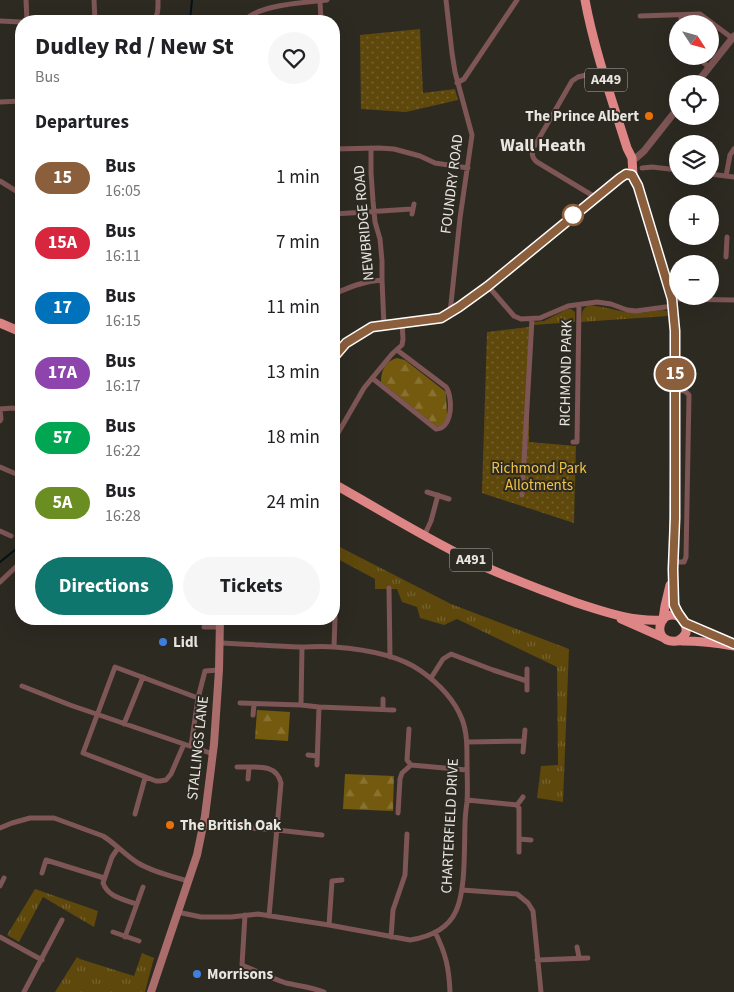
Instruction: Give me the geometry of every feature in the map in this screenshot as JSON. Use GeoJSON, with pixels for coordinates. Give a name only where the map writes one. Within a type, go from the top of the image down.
{"type":"FeatureCollection","features":[{"type":"Feature","properties":{"kind":"highway","name":"A449"},"geometry":{"type":"LineString","coordinates":[[585,0],[591,30],[627,148],[632,158],[632,175],[638,186],[669,289]]}},
{"type":"Feature","properties":{"kind":"highway","name":"A449"},"geometry":{"type":"LineString","coordinates":[[673,305],[675,331],[674,605],[683,620]]}},
{"type":"Feature","properties":{"kind":"highway"},"geometry":{"type":"LineString","coordinates":[[0,323],[15,329]]}},
{"type":"Feature","properties":{"kind":"highway","name":"A491"},"geometry":{"type":"LineString","coordinates":[[340,487],[424,536],[484,566],[560,597],[610,614],[664,638]]}},
{"type":"Feature","properties":{"kind":"highway","name":"A449"},"geometry":{"type":"LineString","coordinates":[[663,620],[673,565]]}},
{"type":"Feature","properties":{"kind":"highway","name":"A491"},"geometry":{"type":"LineString","coordinates":[[610,614],[647,621],[663,620]]}},
{"type":"Feature","properties":{"kind":"highway"},"geometry":{"type":"LineString","coordinates":[[683,620],[686,633],[679,640],[674,642],[668,641],[661,635],[660,627],[663,620],[673,615],[734,645]]}},
{"type":"Feature","properties":{"kind":"highway"},"geometry":{"type":"LineString","coordinates":[[679,640],[734,645]]}},
{"type":"Feature","properties":{"kind":"main road"},"geometry":{"type":"LineString","coordinates":[[340,350],[346,343],[372,327],[441,318],[450,314],[488,286],[624,174],[632,175]]}},
{"type":"Feature","properties":{"kind":"main road","name":"STALLINGS LANE"},"geometry":{"type":"LineString","coordinates":[[151,992],[197,855],[205,816],[213,754],[220,625]]}},
{"type":"Feature","properties":{"kind":"street"},"geometry":{"type":"LineString","coordinates":[[26,0],[27,15]]}},
{"type":"Feature","properties":{"kind":"street"},"geometry":{"type":"LineString","coordinates":[[94,0],[95,15]]}},
{"type":"Feature","properties":{"kind":"street"},"geometry":{"type":"LineString","coordinates":[[157,15],[158,0]]}},
{"type":"Feature","properties":{"kind":"street"},"geometry":{"type":"LineString","coordinates":[[251,15],[292,2],[327,0]]}},
{"type":"Feature","properties":{"kind":"street","name":"FOUNDRY ROAD"},"geometry":{"type":"LineString","coordinates":[[446,0],[457,83],[472,135],[460,218],[450,314]]}},
{"type":"Feature","properties":{"kind":"street"},"geometry":{"type":"LineString","coordinates":[[457,83],[466,76],[517,0]]}},
{"type":"Feature","properties":{"kind":"street"},"geometry":{"type":"LineString","coordinates":[[320,1],[321,15]]}},
{"type":"Feature","properties":{"kind":"street"},"geometry":{"type":"LineString","coordinates":[[640,16],[700,14],[733,37],[703,75]]}},
{"type":"Feature","properties":{"kind":"street"},"geometry":{"type":"LineString","coordinates":[[0,21],[15,22]]}},
{"type":"Feature","properties":{"kind":"street"},"geometry":{"type":"LineString","coordinates":[[595,197],[537,162],[533,158],[532,152],[572,81],[576,78],[604,70]]}},
{"type":"Feature","properties":{"kind":"street"},"geometry":{"type":"LineString","coordinates":[[0,102],[15,101]]}},
{"type":"Feature","properties":{"kind":"street"},"geometry":{"type":"LineString","coordinates":[[632,158],[636,158],[644,151],[669,119]]}},
{"type":"Feature","properties":{"kind":"street","name":"NEWBRIDGE ROAD"},"geometry":{"type":"LineString","coordinates":[[371,148],[375,222],[381,246],[384,326]]}},
{"type":"Feature","properties":{"kind":"street"},"geometry":{"type":"LineString","coordinates":[[340,149],[394,149],[420,156],[435,163],[468,168]]}},
{"type":"Feature","properties":{"kind":"street"},"geometry":{"type":"LineString","coordinates":[[726,176],[730,154],[734,150]]}},
{"type":"Feature","properties":{"kind":"street"},"geometry":{"type":"LineString","coordinates":[[652,160],[652,167]]}},
{"type":"Feature","properties":{"kind":"street"},"geometry":{"type":"LineString","coordinates":[[642,168],[669,169]]}},
{"type":"Feature","properties":{"kind":"street"},"geometry":{"type":"LineString","coordinates":[[719,175],[734,177]]}},
{"type":"Feature","properties":{"kind":"street"},"geometry":{"type":"LineString","coordinates":[[0,181],[15,190]]}},
{"type":"Feature","properties":{"kind":"street"},"geometry":{"type":"LineString","coordinates":[[340,214],[413,209]]}},
{"type":"Feature","properties":{"kind":"street"},"geometry":{"type":"LineString","coordinates":[[727,237],[728,254]]}},
{"type":"Feature","properties":{"kind":"street"},"geometry":{"type":"LineString","coordinates":[[340,292],[372,280],[382,280]]}},
{"type":"Feature","properties":{"kind":"street"},"geometry":{"type":"LineString","coordinates":[[488,286],[514,316],[521,320],[550,314],[568,306],[597,302],[636,311],[669,303]]}},
{"type":"Feature","properties":{"kind":"street"},"geometry":{"type":"LineString","coordinates":[[719,300],[734,300]]}},
{"type":"Feature","properties":{"kind":"street","name":"RICHMOND PARK"},"geometry":{"type":"LineString","coordinates":[[577,442],[579,305]]}},
{"type":"Feature","properties":{"kind":"street"},"geometry":{"type":"LineString","coordinates":[[522,495],[532,319]]}},
{"type":"Feature","properties":{"kind":"street"},"geometry":{"type":"LineString","coordinates":[[340,430],[364,388],[402,346],[402,323]]}},
{"type":"Feature","properties":{"kind":"street"},"geometry":{"type":"LineString","coordinates":[[372,378],[436,428],[440,429],[444,426],[448,421],[450,411],[449,391],[397,350]]}},
{"type":"Feature","properties":{"kind":"street"},"geometry":{"type":"LineString","coordinates":[[673,565],[684,562],[686,557],[689,395],[685,390],[675,390]]}},
{"type":"Feature","properties":{"kind":"street"},"geometry":{"type":"LineString","coordinates":[[0,421],[0,409],[15,409]]}},
{"type":"Feature","properties":{"kind":"street"},"geometry":{"type":"LineString","coordinates":[[0,467],[15,473]]}},
{"type":"Feature","properties":{"kind":"street"},"geometry":{"type":"LineString","coordinates":[[427,492],[449,499]]}},
{"type":"Feature","properties":{"kind":"street"},"geometry":{"type":"LineString","coordinates":[[424,536],[431,521],[438,496]]}},
{"type":"Feature","properties":{"kind":"street"},"geometry":{"type":"LineString","coordinates":[[1,533],[11,536]]}},
{"type":"Feature","properties":{"kind":"street"},"geometry":{"type":"LineString","coordinates":[[0,582],[15,568]]}},
{"type":"Feature","properties":{"kind":"street"},"geometry":{"type":"LineString","coordinates":[[389,588],[390,657]]}},
{"type":"Feature","properties":{"kind":"street"},"geometry":{"type":"LineString","coordinates":[[204,627],[212,625]]}},
{"type":"Feature","properties":{"kind":"street"},"geometry":{"type":"LineString","coordinates":[[334,647],[335,625]]}},
{"type":"Feature","properties":{"kind":"street","name":"CHARTERFIELD DRIVE"},"geometry":{"type":"LineString","coordinates":[[178,911],[201,917],[231,917],[258,914],[410,940],[421,938],[441,929],[452,918],[462,890],[467,800],[467,742],[462,718],[444,689],[413,666],[377,653],[334,647],[220,643]]}},
{"type":"Feature","properties":{"kind":"street"},"geometry":{"type":"LineString","coordinates":[[301,705],[302,647]]}},
{"type":"Feature","properties":{"kind":"street"},"geometry":{"type":"LineString","coordinates":[[431,678],[443,659],[450,654],[527,681]]}},
{"type":"Feature","properties":{"kind":"street"},"geometry":{"type":"LineString","coordinates":[[184,744],[169,778],[160,781],[146,778],[83,753],[115,667],[198,698]]}},
{"type":"Feature","properties":{"kind":"street"},"geometry":{"type":"LineString","coordinates":[[527,669],[527,690]]}},
{"type":"Feature","properties":{"kind":"street"},"geometry":{"type":"LineString","coordinates":[[191,746],[198,698],[206,671],[219,670]]}},
{"type":"Feature","properties":{"kind":"street"},"geometry":{"type":"LineString","coordinates":[[124,724],[143,677]]}},
{"type":"Feature","properties":{"kind":"street"},"geometry":{"type":"LineString","coordinates":[[22,686],[124,724],[213,754]]}},
{"type":"Feature","properties":{"kind":"street"},"geometry":{"type":"LineString","coordinates":[[383,699],[383,709]]}},
{"type":"Feature","properties":{"kind":"street"},"geometry":{"type":"LineString","coordinates":[[240,703],[394,710]]}},
{"type":"Feature","properties":{"kind":"street"},"geometry":{"type":"LineString","coordinates":[[253,715],[254,704]]}},
{"type":"Feature","properties":{"kind":"street"},"geometry":{"type":"LineString","coordinates":[[317,765],[319,707]]}},
{"type":"Feature","properties":{"kind":"street"},"geometry":{"type":"LineString","coordinates":[[409,728],[407,760],[411,765],[467,770]]}},
{"type":"Feature","properties":{"kind":"street"},"geometry":{"type":"LineString","coordinates":[[523,752],[525,730]]}},
{"type":"Feature","properties":{"kind":"street"},"geometry":{"type":"LineString","coordinates":[[467,742],[524,741]]}},
{"type":"Feature","properties":{"kind":"street"},"geometry":{"type":"LineString","coordinates":[[308,755],[317,756]]}},
{"type":"Feature","properties":{"kind":"street"},"geometry":{"type":"LineString","coordinates":[[398,814],[400,779],[402,774],[411,765]]}},
{"type":"Feature","properties":{"kind":"street"},"geometry":{"type":"LineString","coordinates":[[238,767],[267,768],[274,770],[280,779],[269,916]]}},
{"type":"Feature","properties":{"kind":"street"},"geometry":{"type":"LineString","coordinates":[[248,779],[249,768]]}},
{"type":"Feature","properties":{"kind":"street"},"geometry":{"type":"LineString","coordinates":[[135,814],[146,778]]}},
{"type":"Feature","properties":{"kind":"street"},"geometry":{"type":"LineString","coordinates":[[517,805],[523,797]]}},
{"type":"Feature","properties":{"kind":"street"},"geometry":{"type":"LineString","coordinates":[[467,800],[517,805]]}},
{"type":"Feature","properties":{"kind":"street"},"geometry":{"type":"LineString","coordinates":[[517,805],[519,808],[518,852]]}},
{"type":"Feature","properties":{"kind":"street"},"geometry":{"type":"LineString","coordinates":[[0,828],[12,822],[30,818],[54,818],[103,836],[138,863],[151,870],[188,881]]}},
{"type":"Feature","properties":{"kind":"street"},"geometry":{"type":"LineString","coordinates":[[222,826],[322,835]]}},
{"type":"Feature","properties":{"kind":"street"},"geometry":{"type":"LineString","coordinates":[[391,937],[393,910],[405,875],[406,834]]}},
{"type":"Feature","properties":{"kind":"street"},"geometry":{"type":"LineString","coordinates":[[519,839],[531,840]]}},
{"type":"Feature","properties":{"kind":"street"},"geometry":{"type":"LineString","coordinates":[[118,848],[112,857],[103,883],[110,894],[136,904]]}},
{"type":"Feature","properties":{"kind":"street"},"geometry":{"type":"LineString","coordinates":[[42,872],[46,860],[104,878]]}},
{"type":"Feature","properties":{"kind":"street"},"geometry":{"type":"LineString","coordinates":[[0,886],[4,878]]}},
{"type":"Feature","properties":{"kind":"street"},"geometry":{"type":"LineString","coordinates":[[329,925],[332,881],[342,880]]}},
{"type":"Feature","properties":{"kind":"street"},"geometry":{"type":"LineString","coordinates":[[126,937],[142,886]]}},
{"type":"Feature","properties":{"kind":"street"},"geometry":{"type":"LineString","coordinates":[[462,890],[517,894],[528,903],[533,911],[541,992]]}},
{"type":"Feature","properties":{"kind":"street"},"geometry":{"type":"LineString","coordinates":[[245,916],[242,965],[276,980],[312,987],[324,992]]}},
{"type":"Feature","properties":{"kind":"street"},"geometry":{"type":"LineString","coordinates":[[24,992],[62,920]]}},
{"type":"Feature","properties":{"kind":"street"},"geometry":{"type":"LineString","coordinates":[[113,932],[138,941]]}},
{"type":"Feature","properties":{"kind":"street"},"geometry":{"type":"LineString","coordinates":[[435,932],[447,960],[450,992]]}},
{"type":"Feature","properties":{"kind":"street"},"geometry":{"type":"LineString","coordinates":[[0,937],[42,960]]}},
{"type":"Feature","properties":{"kind":"street"},"geometry":{"type":"LineString","coordinates":[[577,947],[579,957]]}},
{"type":"Feature","properties":{"kind":"street"},"geometry":{"type":"LineString","coordinates":[[537,960],[588,958]]}},
{"type":"Feature","properties":{"kind":"green space"},"geometry":{"type":"Polygon","coordinates":[[[420,29],[423,93],[455,89],[458,100],[406,112],[361,109],[360,35],[420,29]]]}},
{"type":"Feature","properties":{"kind":"green space"},"geometry":{"type":"Polygon","coordinates":[[[590,305],[625,312],[640,313],[662,310],[667,311],[668,316],[581,322],[583,310],[590,305]]]}},
{"type":"Feature","properties":{"kind":"green space"},"geometry":{"type":"Polygon","coordinates":[[[567,309],[575,312],[575,322],[533,325],[533,322],[544,321],[567,309]]]}},
{"type":"Feature","properties":{"kind":"green space","name":"Richmond Park Allotments"},"geometry":{"type":"Polygon","coordinates":[[[529,327],[529,442],[576,446],[574,523],[482,493],[487,332],[529,327]]]}},
{"type":"Feature","properties":{"kind":"green space"},"geometry":{"type":"Polygon","coordinates":[[[397,358],[405,360],[446,392],[446,422],[440,427],[436,426],[381,382],[384,367],[389,361],[397,358]]]}},
{"type":"Feature","properties":{"kind":"green space"},"geometry":{"type":"Polygon","coordinates":[[[340,547],[451,604],[569,649],[563,802],[537,798],[541,766],[558,765],[557,667],[457,619],[444,625],[420,618],[417,607],[402,602],[397,589],[375,589],[375,579],[340,560],[340,547]]]}},
{"type":"Feature","properties":{"kind":"green space"},"geometry":{"type":"Polygon","coordinates":[[[257,710],[290,712],[288,741],[255,739],[257,710]]]}},
{"type":"Feature","properties":{"kind":"green space"},"geometry":{"type":"Polygon","coordinates":[[[345,774],[394,776],[393,811],[343,809],[345,774]]]}},
{"type":"Feature","properties":{"kind":"green space"},"geometry":{"type":"Polygon","coordinates":[[[35,889],[98,911],[94,927],[43,897],[19,942],[7,935],[35,889]]]}},
{"type":"Feature","properties":{"kind":"green space"},"geometry":{"type":"Polygon","coordinates":[[[142,953],[154,958],[145,992],[55,992],[77,957],[134,976],[142,953]]]}},
{"type":"Feature","properties":{"kind":"waterway"},"geometry":{"type":"LineString","coordinates":[[191,15],[192,0]]}},
{"type":"Feature","properties":{"kind":"waterway"},"geometry":{"type":"LineString","coordinates":[[0,562],[15,550]]}},
{"type":"Feature","properties":{"kind":"bus line","name":"15"},"geometry":{"type":"LineString","coordinates":[[340,350],[346,343],[372,327],[441,318],[450,314],[488,286],[620,178],[626,174],[632,175],[636,180],[659,253],[673,306],[675,331],[674,605],[685,623],[734,644]]}},
{"type":"Feature","properties":{"kind":"place","name":"The Prince Albert"},"geometry":{"type":"Point","coordinates":[649,116]}},
{"type":"Feature","properties":{"kind":"place","name":"Lidl"},"geometry":{"type":"Point","coordinates":[163,642]}},
{"type":"Feature","properties":{"kind":"place","name":"The British Oak"},"geometry":{"type":"Point","coordinates":[170,825]}},
{"type":"Feature","properties":{"kind":"place","name":"Morrisons"},"geometry":{"type":"Point","coordinates":[197,974]}},
{"type":"Feature","properties":{"kind":"district","name":"Wall Heath"},"geometry":{"type":"Point","coordinates":[543,145]}}]}
